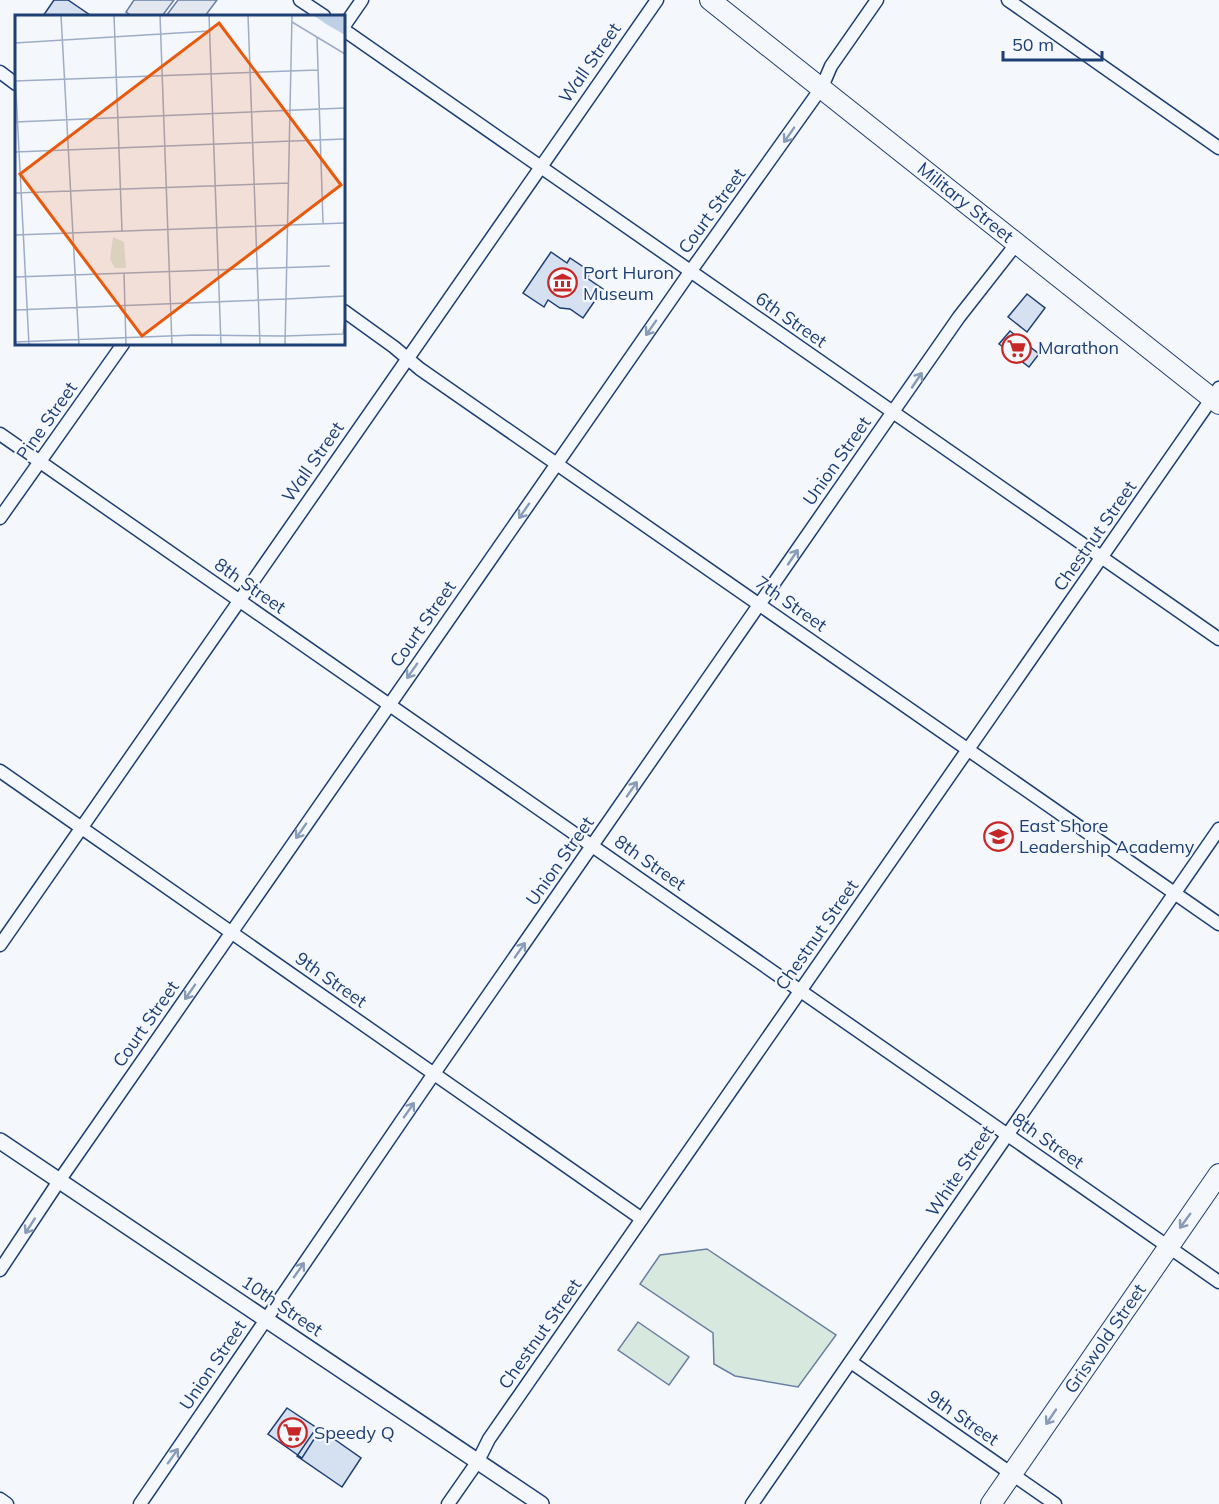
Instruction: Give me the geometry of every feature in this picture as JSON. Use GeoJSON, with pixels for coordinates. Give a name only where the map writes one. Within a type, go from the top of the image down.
{"type":"FeatureCollection","features":[{"type":"Feature","properties":{"kind":"main road","name":"Military Street"},"geometry":{"type":"LineString","coordinates":[[710,0],[1017,243],[1217,397]]}},
{"type":"Feature","properties":{"kind":"main road","name":"Griswold Street"},"geometry":{"type":"LineString","coordinates":[[991,1504],[1167,1246],[1219,1174]]}},
{"type":"Feature","properties":{"kind":"street"},"geometry":{"type":"LineString","coordinates":[[300,0],[322,15]]}},
{"type":"Feature","properties":{"kind":"street"},"geometry":{"type":"LineString","coordinates":[[345,26],[362,0]]}},
{"type":"Feature","properties":{"kind":"street","name":"Wall Street"},"geometry":{"type":"LineString","coordinates":[[0,945],[657,0]]}},
{"type":"Feature","properties":{"kind":"street","name":"Court Street"},"geometry":{"type":"LineString","coordinates":[[0,1270],[389,704],[822,87],[831,66],[877,0]]}},
{"type":"Feature","properties":{"kind":"street"},"geometry":{"type":"LineString","coordinates":[[1008,0],[1219,148]]}},
{"type":"Feature","properties":{"kind":"street","name":"6th Street"},"geometry":{"type":"LineString","coordinates":[[345,29],[690,272],[1219,639]]}},
{"type":"Feature","properties":{"kind":"street"},"geometry":{"type":"LineString","coordinates":[[0,73],[15,83]]}},
{"type":"Feature","properties":{"kind":"street","name":"Union Street"},"geometry":{"type":"LineString","coordinates":[[140,1504],[265,1318],[959,317],[1017,243]]}},
{"type":"Feature","properties":{"kind":"street","name":"7th Street"},"geometry":{"type":"LineString","coordinates":[[345,312],[420,369],[1219,924]]}},
{"type":"Feature","properties":{"kind":"street","name":"Pine Street"},"geometry":{"type":"LineString","coordinates":[[0,518],[122,345]]}},
{"type":"Feature","properties":{"kind":"street","name":"Chestnut Street"},"geometry":{"type":"LineString","coordinates":[[448,1504],[478,1461],[489,1439],[800,990],[1102,557],[1217,397]]}},
{"type":"Feature","properties":{"kind":"street","name":"8th Street"},"geometry":{"type":"LineString","coordinates":[[0,434],[1219,1282]]}},
{"type":"Feature","properties":{"kind":"street","name":"9th Street"},"geometry":{"type":"LineString","coordinates":[[0,771],[435,1072],[642,1219]]}},
{"type":"Feature","properties":{"kind":"street","name":"White Street"},"geometry":{"type":"LineString","coordinates":[[752,1504],[1219,829]]}},
{"type":"Feature","properties":{"kind":"street","name":"10th Street"},"geometry":{"type":"LineString","coordinates":[[0,1141],[541,1504]]}},
{"type":"Feature","properties":{"kind":"street","name":"9th Street"},"geometry":{"type":"LineString","coordinates":[[851,1362],[1055,1504]]}},
{"type":"Feature","properties":{"kind":"street"},"geometry":{"type":"LineString","coordinates":[[0,1499],[7,1504]]}},
{"type":"Feature","properties":{"kind":"shaded area"},"geometry":{"type":"Polygon","coordinates":[[[134,0],[174,0],[163,15],[130,15],[126,12],[134,0]]]}},
{"type":"Feature","properties":{"kind":"shaded area"},"geometry":{"type":"Polygon","coordinates":[[[178,0],[217,0],[206,15],[167,15],[178,0]]]}},
{"type":"Feature","properties":{"kind":"shaded area"},"geometry":{"type":"Polygon","coordinates":[[[707,1249],[836,1335],[798,1387],[735,1376],[714,1364],[713,1333],[640,1284],[660,1255],[707,1249]]]}},
{"type":"Feature","properties":{"kind":"shaded area"},"geometry":{"type":"Polygon","coordinates":[[[638,1322],[689,1357],[669,1385],[618,1350],[638,1322]]]}},
{"type":"Feature","properties":{"kind":"building"},"geometry":{"type":"Polygon","coordinates":[[[54,0],[68,0],[90,15],[44,15],[54,0]]]}},
{"type":"Feature","properties":{"kind":"building","name":"Port Huron Museum"},"geometry":{"type":"Polygon","coordinates":[[[551,252],[567,263],[570,258],[591,272],[587,278],[603,289],[583,318],[570,309],[560,308],[548,300],[544,307],[523,293],[551,252]]]}},
{"type":"Feature","properties":{"kind":"building"},"geometry":{"type":"Polygon","coordinates":[[[1027,294],[1045,308],[1027,332],[1008,317],[1027,294]]]}},
{"type":"Feature","properties":{"kind":"building"},"geometry":{"type":"Polygon","coordinates":[[[1010,331],[1039,354],[1029,367],[999,344],[1010,331]]]}},
{"type":"Feature","properties":{"kind":"building"},"geometry":{"type":"Polygon","coordinates":[[[287,1408],[320,1430],[302,1458],[268,1434],[287,1408]]]}},
{"type":"Feature","properties":{"kind":"building"},"geometry":{"type":"Polygon","coordinates":[[[317,1427],[361,1458],[342,1487],[297,1456],[317,1427]]]}},
{"type":"Feature","properties":{"kind":"place","name":"Port Huron Museum"},"geometry":{"type":"Point","coordinates":[562,283]}},
{"type":"Feature","properties":{"kind":"place","name":"Marathon"},"geometry":{"type":"Point","coordinates":[1017,348]}},
{"type":"Feature","properties":{"kind":"place","name":"East Shore Leadership Academy"},"geometry":{"type":"Point","coordinates":[998,836]}},
{"type":"Feature","properties":{"kind":"place","name":"Speedy Q"},"geometry":{"type":"Point","coordinates":[293,1433]}}]}
